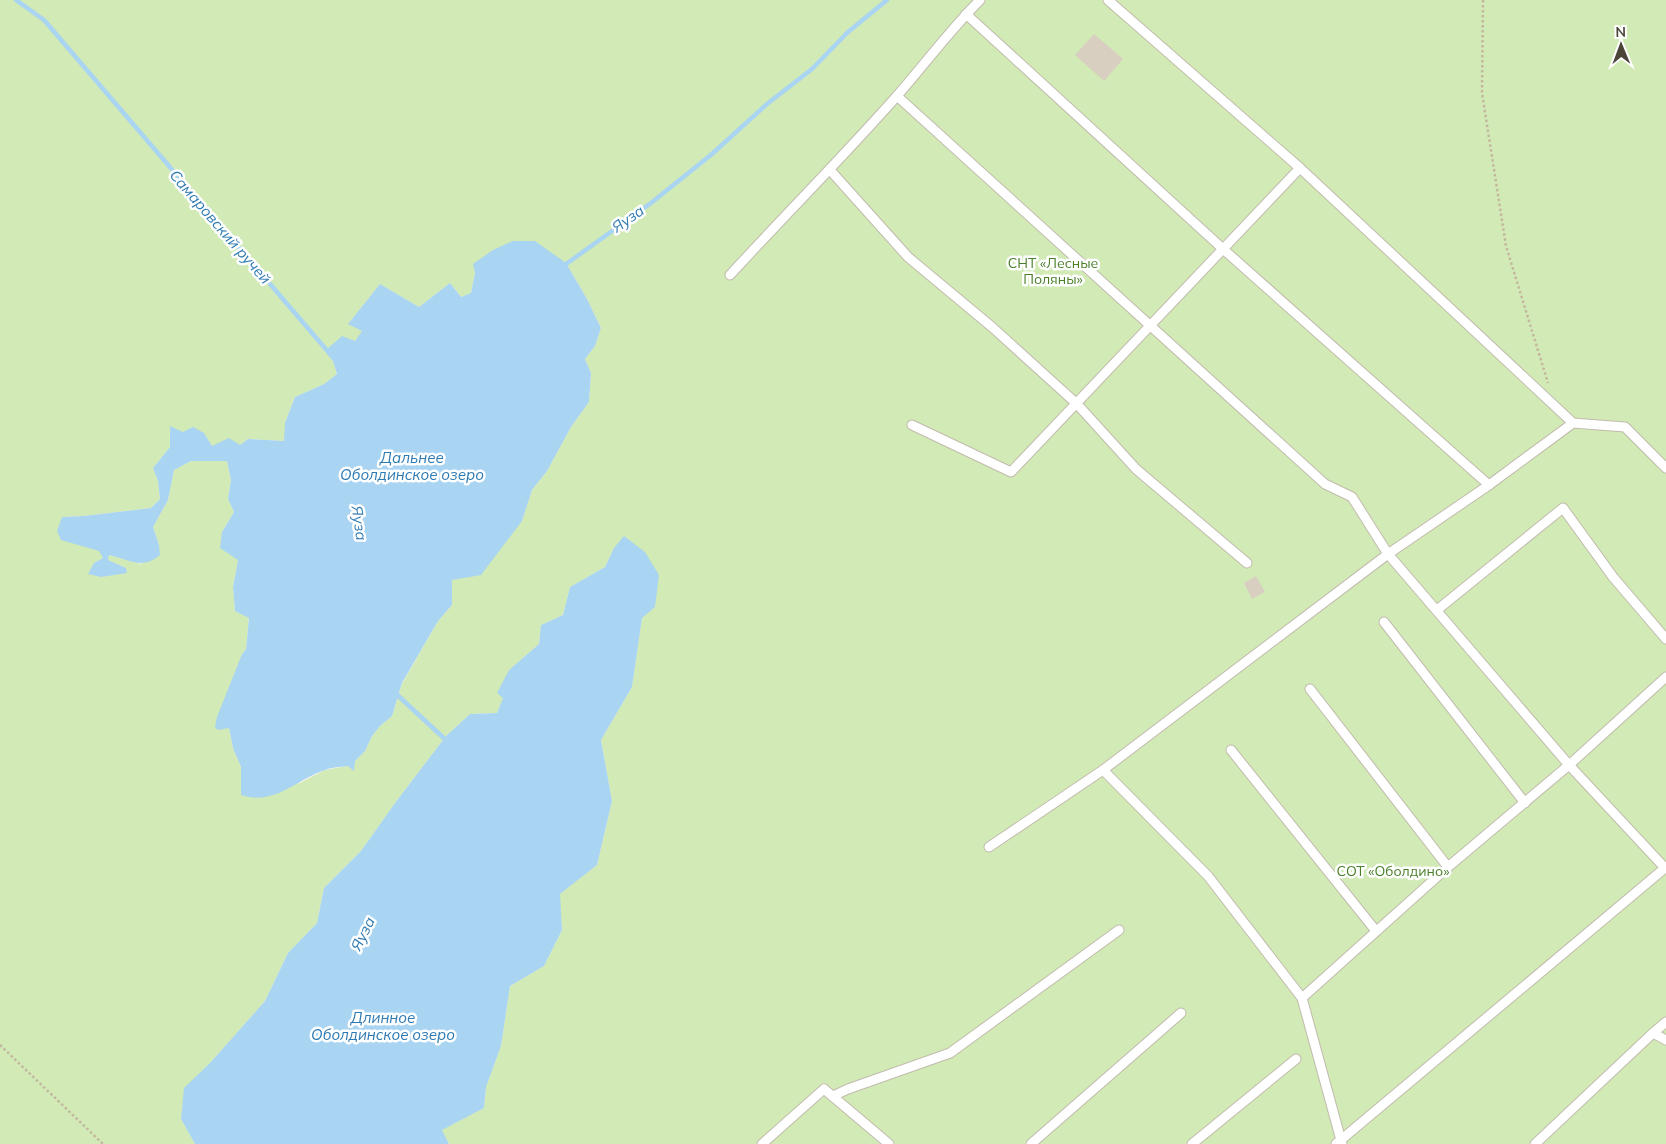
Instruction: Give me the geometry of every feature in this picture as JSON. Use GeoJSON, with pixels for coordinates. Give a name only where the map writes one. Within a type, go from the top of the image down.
{"type":"FeatureCollection","features":[{"type":"Feature","properties":{"kind":"lane"},"geometry":{"type":"LineString","coordinates":[[730,275],[830,170],[980,0]]}},
{"type":"Feature","properties":{"kind":"lane"},"geometry":{"type":"LineString","coordinates":[[1108,0],[1300,168],[1573,423],[1625,427],[1666,468]]}},
{"type":"Feature","properties":{"kind":"lane"},"geometry":{"type":"LineString","coordinates":[[966,14],[1223,249],[1489,485]]}},
{"type":"Feature","properties":{"kind":"lane"},"geometry":{"type":"LineString","coordinates":[[897,96],[1325,484],[1352,497],[1388,554],[1570,765],[1666,869],[1340,1143],[1302,998],[1208,876],[1103,770]]}},
{"type":"Feature","properties":{"kind":"lane"},"geometry":{"type":"LineString","coordinates":[[912,425],[1011,472],[1300,168]]}},
{"type":"Feature","properties":{"kind":"lane"},"geometry":{"type":"LineString","coordinates":[[830,170],[908,257],[992,326],[1077,404],[1136,469],[1247,563]]}},
{"type":"Feature","properties":{"kind":"lane"},"geometry":{"type":"LineString","coordinates":[[990,847],[1103,770],[1388,554],[1489,485],[1573,423]]}},
{"type":"Feature","properties":{"kind":"lane"},"geometry":{"type":"LineString","coordinates":[[1437,610],[1563,508],[1613,577],[1666,639]]}},
{"type":"Feature","properties":{"kind":"lane"},"geometry":{"type":"LineString","coordinates":[[1384,622],[1525,803]]}},
{"type":"Feature","properties":{"kind":"lane"},"geometry":{"type":"LineString","coordinates":[[1302,998],[1448,867],[1570,765],[1666,677]]}},
{"type":"Feature","properties":{"kind":"lane"},"geometry":{"type":"LineString","coordinates":[[1310,689],[1448,867]]}},
{"type":"Feature","properties":{"kind":"lane"},"geometry":{"type":"LineString","coordinates":[[1231,750],[1376,931]]}},
{"type":"Feature","properties":{"kind":"lane"},"geometry":{"type":"LineString","coordinates":[[833,1096],[950,1053],[1119,930]]}},
{"type":"Feature","properties":{"kind":"lane"},"geometry":{"type":"LineString","coordinates":[[1031,1144],[1181,1013]]}},
{"type":"Feature","properties":{"kind":"lane"},"geometry":{"type":"LineString","coordinates":[[1540,1142],[1666,1022]]}},
{"type":"Feature","properties":{"kind":"lane"},"geometry":{"type":"LineString","coordinates":[[1653,1033],[1666,1040]]}},
{"type":"Feature","properties":{"kind":"lane"},"geometry":{"type":"LineString","coordinates":[[1192,1144],[1296,1059]]}},
{"type":"Feature","properties":{"kind":"lane"},"geometry":{"type":"LineString","coordinates":[[762,1144],[824,1089],[888,1144]]}},
{"type":"Feature","properties":{"kind":"path"},"geometry":{"type":"LineString","coordinates":[[1483,0],[1482,93],[1506,246],[1554,405]]}},
{"type":"Feature","properties":{"kind":"path"},"geometry":{"type":"LineString","coordinates":[[0,1045],[103,1144]]}},
{"type":"Feature","properties":{"kind":"green space"},"geometry":{"type":"Polygon","coordinates":[[[0,0],[1666,0],[1666,1144],[449,1144],[441,1130],[484,1108],[486,1087],[501,1046],[510,986],[544,966],[562,930],[559,894],[597,865],[612,801],[601,740],[632,687],[642,617],[655,607],[614,548],[605,567],[570,587],[563,615],[541,625],[539,644],[509,670],[503,698],[497,713],[470,714],[446,736],[361,851],[324,888],[317,923],[288,953],[265,1001],[185,1088],[181,1119],[195,1144],[0,1144],[0,0]],[[566,263],[475,273],[471,293],[461,297],[450,283],[419,307],[380,284],[349,323],[363,331],[355,341],[332,358],[337,374],[324,384],[295,397],[285,423],[285,441],[248,439],[240,445],[212,446],[204,433],[170,447],[153,468],[158,481],[160,499],[151,508],[62,517],[100,551],[103,558],[94,563],[126,568],[107,560],[109,555],[141,564],[159,545],[153,527],[168,500],[174,470],[191,461],[227,460],[231,480],[228,499],[234,512],[222,532],[238,560],[233,587],[235,611],[249,617],[246,649],[242,654],[229,728],[233,748],[241,767],[241,795],[300,783],[325,770],[348,766],[365,751],[372,736],[392,716],[402,684],[438,621],[452,605],[452,580],[522,521],[532,490],[547,471],[571,427],[589,402],[591,373],[585,359],[595,346],[601,328],[566,263]]]}},
{"type":"Feature","properties":{"kind":"water","name":"Дальнее Оболдинское озеро"},"geometry":{"type":"Polygon","coordinates":[[[513,241],[535,241],[566,263],[601,328],[595,346],[585,359],[591,373],[589,402],[571,427],[547,471],[532,490],[522,521],[481,575],[452,580],[452,605],[438,621],[402,683],[392,716],[372,736],[365,751],[355,761],[354,771],[348,766],[331,768],[314,774],[275,795],[253,797],[241,795],[241,767],[233,748],[229,728],[218,730],[215,727],[217,717],[242,654],[246,649],[249,618],[235,611],[233,587],[238,560],[220,548],[222,532],[234,512],[228,499],[231,480],[227,461],[191,461],[174,470],[168,500],[153,527],[160,555],[154,560],[141,563],[109,555],[108,560],[126,568],[127,573],[101,577],[88,574],[94,563],[103,558],[99,551],[61,540],[57,531],[62,517],[151,508],[160,499],[158,481],[153,468],[170,447],[170,426],[183,432],[193,427],[204,433],[212,446],[229,438],[240,445],[248,439],[284,441],[285,423],[295,397],[324,384],[337,374],[332,358],[326,350],[342,336],[355,341],[362,331],[348,324],[380,284],[419,307],[450,283],[461,297],[471,293],[475,273],[473,264],[493,250],[513,241]]]}},
{"type":"Feature","properties":{"kind":"water","name":"Длинное Оболдинское озеро"},"geometry":{"type":"Polygon","coordinates":[[[624,536],[645,552],[659,575],[655,607],[642,618],[632,687],[601,740],[612,801],[597,865],[560,894],[562,930],[544,966],[510,986],[501,1046],[486,1087],[484,1108],[442,1130],[449,1144],[195,1144],[181,1119],[184,1088],[210,1063],[265,1001],[288,953],[317,923],[324,888],[361,851],[446,736],[470,714],[497,713],[503,698],[497,693],[509,670],[539,644],[541,625],[563,615],[570,587],[605,567],[614,548],[624,536]]]}},
{"type":"Feature","properties":{"kind":"building"},"geometry":{"type":"Polygon","coordinates":[[[1094,34],[1123,59],[1104,81],[1075,55],[1094,34]]]}},
{"type":"Feature","properties":{"kind":"building"},"geometry":{"type":"Polygon","coordinates":[[[1256,576],[1265,592],[1252,599],[1244,583],[1256,576]]]}},
{"type":"Feature","properties":{"kind":"waterway","name":"Самаровский ручей"},"geometry":{"type":"LineString","coordinates":[[16,0],[44,20],[336,361]]}},
{"type":"Feature","properties":{"kind":"waterway","name":"Яуза"},"geometry":{"type":"LineString","coordinates":[[562,267],[651,203],[712,154],[767,104],[812,69],[848,32],[887,0]]}},
{"type":"Feature","properties":{"kind":"waterway","name":"Яуза"},"geometry":{"type":"LineString","coordinates":[[393,691],[448,742]]}},
{"type":"Feature","properties":{"kind":"park label","name":"СНТ «Лесные Поляны»"},"geometry":{"type":"Point","coordinates":[1053,272]}},
{"type":"Feature","properties":{"kind":"park label","name":"СОТ «Оболдино»"},"geometry":{"type":"Point","coordinates":[1393,871]}}]}
